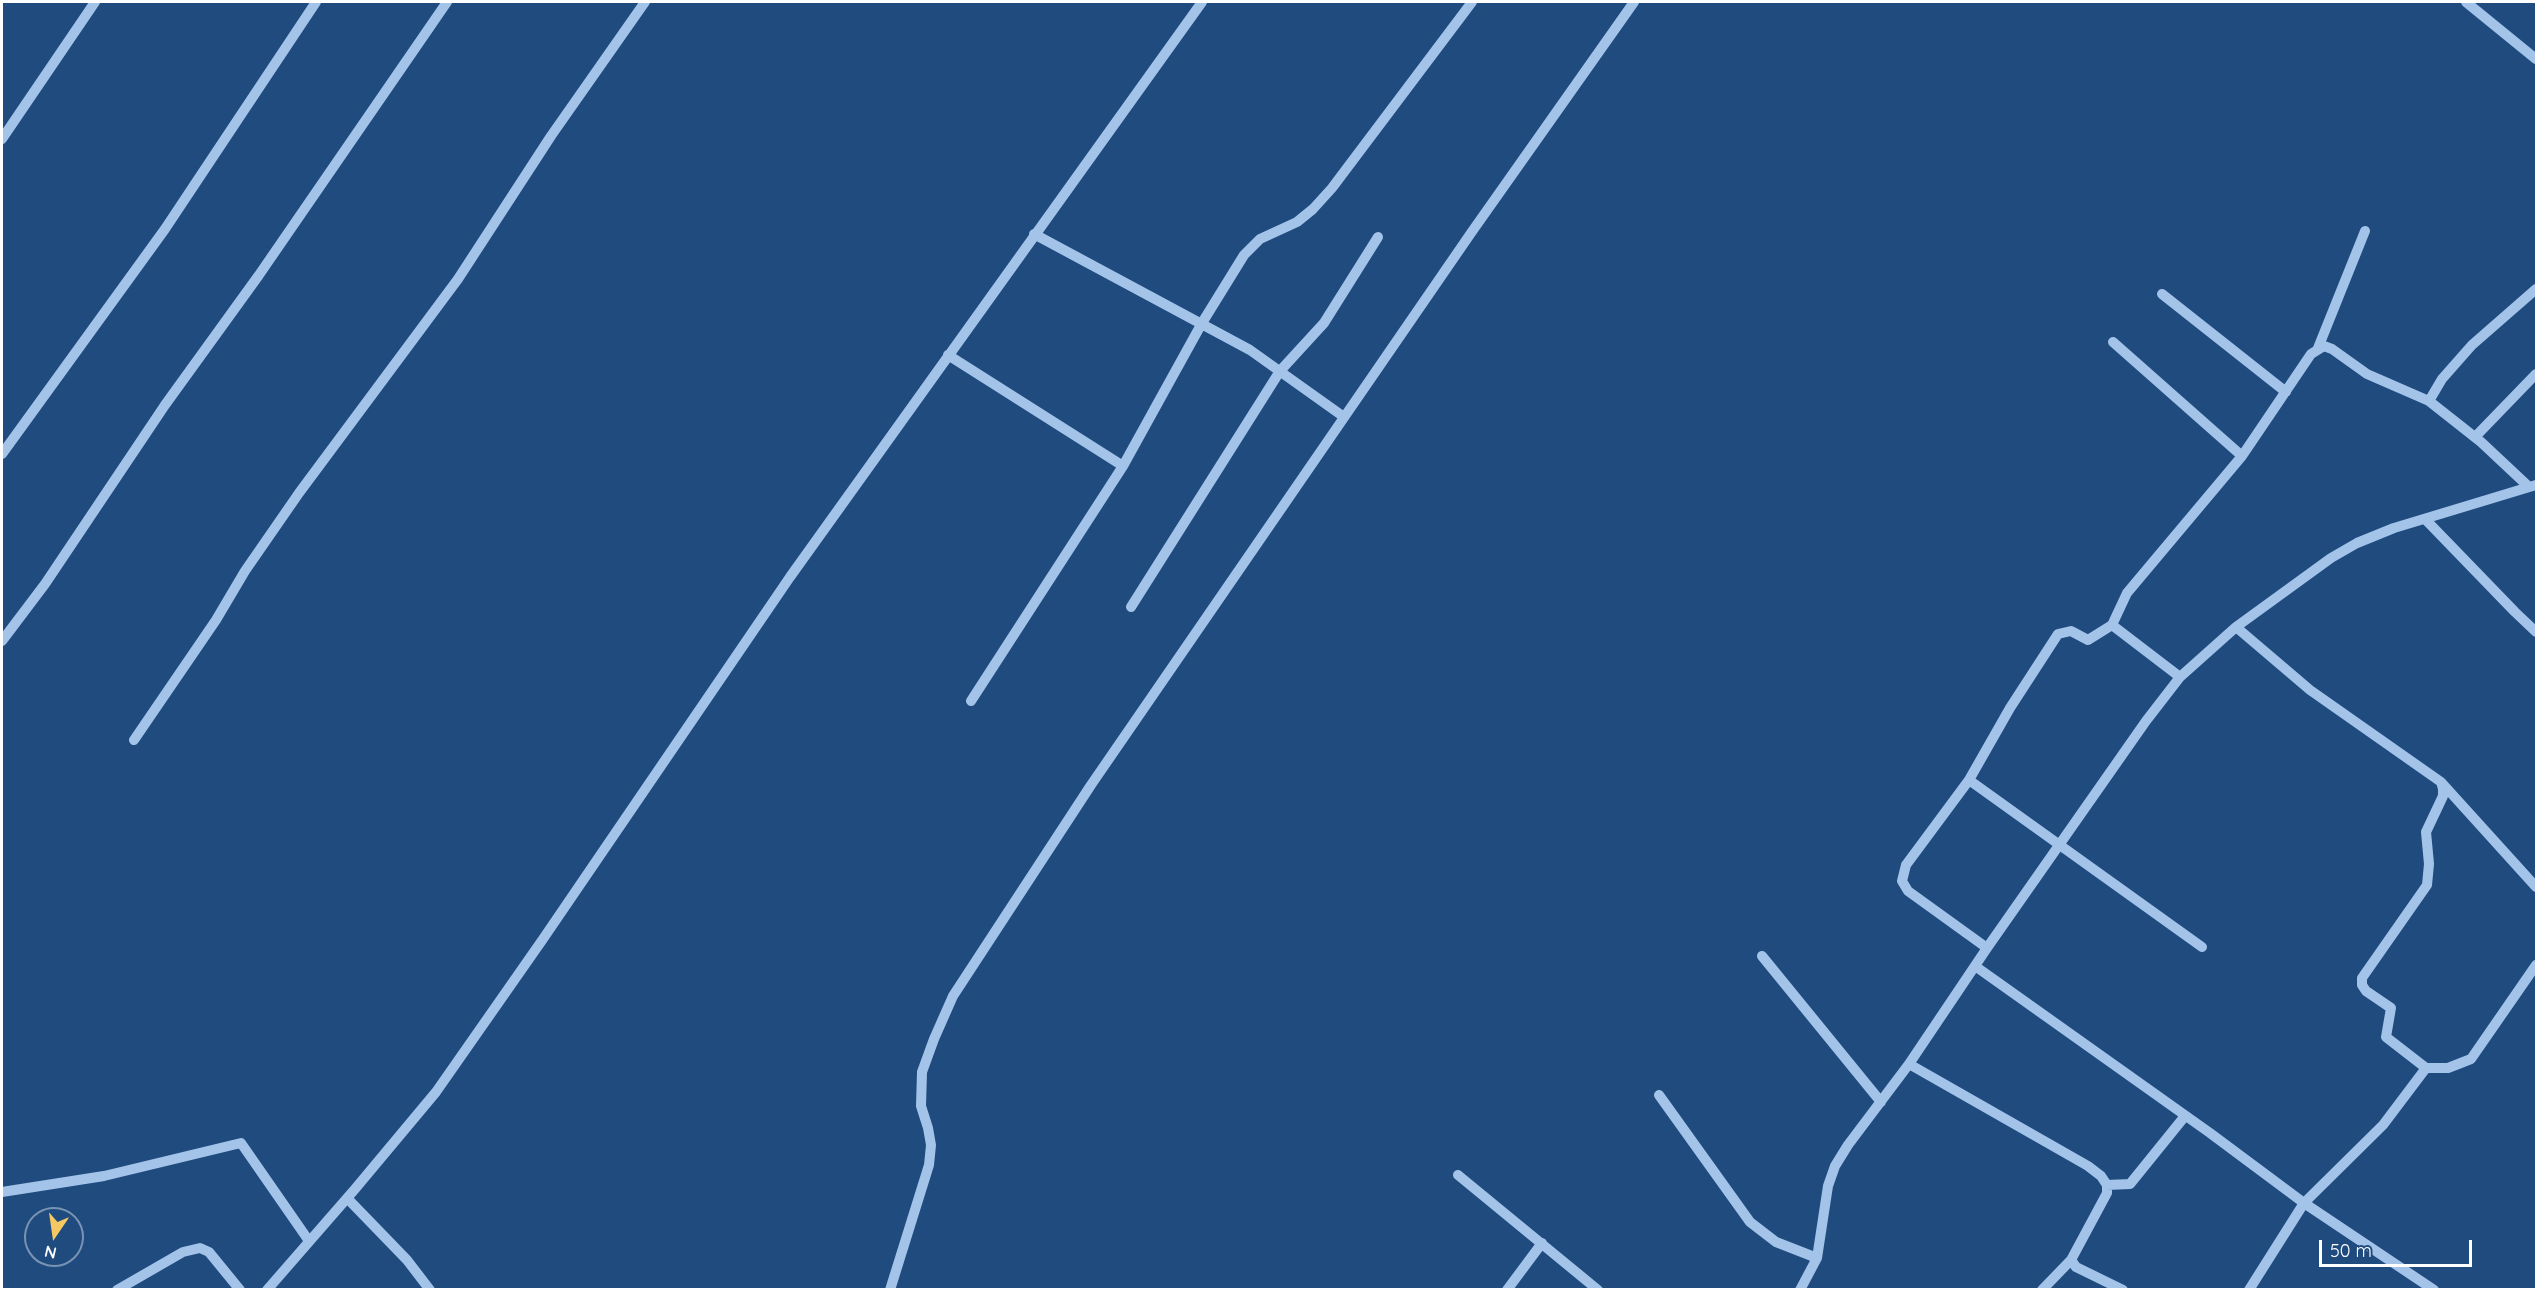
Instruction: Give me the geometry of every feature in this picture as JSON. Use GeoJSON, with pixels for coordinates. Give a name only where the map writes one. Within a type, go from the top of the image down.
{"type":"FeatureCollection","features":[{"type":"Feature","properties":{"kind":"street"},"geometry":{"type":"LineString","coordinates":[[2,139],[95,2]]}},
{"type":"Feature","properties":{"kind":"street"},"geometry":{"type":"LineString","coordinates":[[2,454],[165,229],[316,2]]}},
{"type":"Feature","properties":{"kind":"street"},"geometry":{"type":"LineString","coordinates":[[2,641],[45,584],[165,405],[259,275],[447,2]]}},
{"type":"Feature","properties":{"kind":"street"},"geometry":{"type":"LineString","coordinates":[[134,740],[216,620],[245,571],[298,493],[458,279],[551,136],[645,2]]}},
{"type":"Feature","properties":{"kind":"street"},"geometry":{"type":"LineString","coordinates":[[267,1290],[347,1198],[449,1073],[790,577],[1202,2]]}},
{"type":"Feature","properties":{"kind":"street"},"geometry":{"type":"LineString","coordinates":[[971,701],[1123,466],[1202,323],[1244,255],[1260,239],[1297,222],[1313,209],[1332,188],[1472,2]]}},
{"type":"Feature","properties":{"kind":"street"},"geometry":{"type":"LineString","coordinates":[[890,1290],[929,1165],[928,1128],[921,1106],[922,1072],[953,996],[1085,795],[1236,578],[1344,417],[1634,2]]}},
{"type":"Feature","properties":{"kind":"street"},"geometry":{"type":"LineString","coordinates":[[2466,2],[2536,60]]}},
{"type":"Feature","properties":{"kind":"street"},"geometry":{"type":"LineString","coordinates":[[2319,348],[2365,231]]}},
{"type":"Feature","properties":{"kind":"street"},"geometry":{"type":"LineString","coordinates":[[1034,234],[1250,350],[1344,417]]}},
{"type":"Feature","properties":{"kind":"street"},"geometry":{"type":"LineString","coordinates":[[1131,607],[1280,371],[1324,323],[1378,237]]}},
{"type":"Feature","properties":{"kind":"street"},"geometry":{"type":"LineString","coordinates":[[2428,401],[2442,379],[2472,345],[2536,289]]}},
{"type":"Feature","properties":{"kind":"street"},"geometry":{"type":"LineString","coordinates":[[2162,294],[2286,392]]}},
{"type":"Feature","properties":{"kind":"street"},"geometry":{"type":"LineString","coordinates":[[2113,342],[2242,456]]}},
{"type":"Feature","properties":{"kind":"street"},"geometry":{"type":"LineString","coordinates":[[1987,948],[1908,891],[1902,881],[1906,865],[1969,780],[2010,708],[2058,634],[2071,631],[2088,640],[2112,625],[2127,593],[2242,456],[2311,354],[2324,346],[2332,349],[2367,374],[2428,401],[2533,486]]}},
{"type":"Feature","properties":{"kind":"street"},"geometry":{"type":"LineString","coordinates":[[948,355],[1123,466]]}},
{"type":"Feature","properties":{"kind":"street"},"geometry":{"type":"LineString","coordinates":[[2475,437],[2536,374]]}},
{"type":"Feature","properties":{"kind":"street"},"geometry":{"type":"LineString","coordinates":[[1800,1290],[1817,1258],[1828,1186],[1835,1166],[1848,1145],[1909,1064],[1987,948],[2180,677],[2236,627],[2331,558],[2357,543],[2425,519],[2533,486]]}},
{"type":"Feature","properties":{"kind":"street"},"geometry":{"type":"LineString","coordinates":[[2425,519],[2536,632]]}},
{"type":"Feature","properties":{"kind":"street"},"geometry":{"type":"LineString","coordinates":[[2112,625],[2180,677]]}},
{"type":"Feature","properties":{"kind":"street"},"geometry":{"type":"LineString","coordinates":[[2236,627],[2310,690],[2441,782],[2536,887]]}},
{"type":"Feature","properties":{"kind":"street"},"geometry":{"type":"LineString","coordinates":[[1969,780],[2202,947]]}},
{"type":"Feature","properties":{"kind":"street"},"geometry":{"type":"LineString","coordinates":[[2441,782],[2443,796],[2426,832],[2429,864],[2427,885],[2362,978],[2362,985],[2366,991],[2391,1008],[2386,1037],[2426,1068],[2448,1068],[2471,1059],[2536,965]]}},
{"type":"Feature","properties":{"kind":"street"},"geometry":{"type":"LineString","coordinates":[[1762,956],[1881,1102]]}},
{"type":"Feature","properties":{"kind":"street"},"geometry":{"type":"LineString","coordinates":[[1975,966],[2304,1203],[2434,1290]]}},
{"type":"Feature","properties":{"kind":"street"},"geometry":{"type":"LineString","coordinates":[[1909,1064],[2088,1166],[2108,1185],[2107,1193],[2071,1260],[2042,1290]]}},
{"type":"Feature","properties":{"kind":"street"},"geometry":{"type":"LineString","coordinates":[[2249,1290],[2304,1203],[2383,1125],[2426,1068]]}},
{"type":"Feature","properties":{"kind":"street"},"geometry":{"type":"LineString","coordinates":[[1659,1095],[1750,1222],[1776,1242],[1817,1258]]}},
{"type":"Feature","properties":{"kind":"street"},"geometry":{"type":"LineString","coordinates":[[2108,1185],[2130,1184],[2185,1116]]}},
{"type":"Feature","properties":{"kind":"street"},"geometry":{"type":"LineString","coordinates":[[2,1192],[104,1176],[241,1143],[309,1241]]}},
{"type":"Feature","properties":{"kind":"street"},"geometry":{"type":"LineString","coordinates":[[1458,1175],[1595,1289]]}},
{"type":"Feature","properties":{"kind":"street"},"geometry":{"type":"LineString","coordinates":[[347,1198],[407,1260],[430,1290]]}},
{"type":"Feature","properties":{"kind":"street"},"geometry":{"type":"LineString","coordinates":[[1507,1290],[1542,1244]]}},
{"type":"Feature","properties":{"kind":"street"},"geometry":{"type":"LineString","coordinates":[[117,1290],[183,1252],[201,1248],[209,1252],[240,1290]]}},
{"type":"Feature","properties":{"kind":"street"},"geometry":{"type":"LineString","coordinates":[[2071,1260],[2076,1267],[2123,1290]]}}]}
